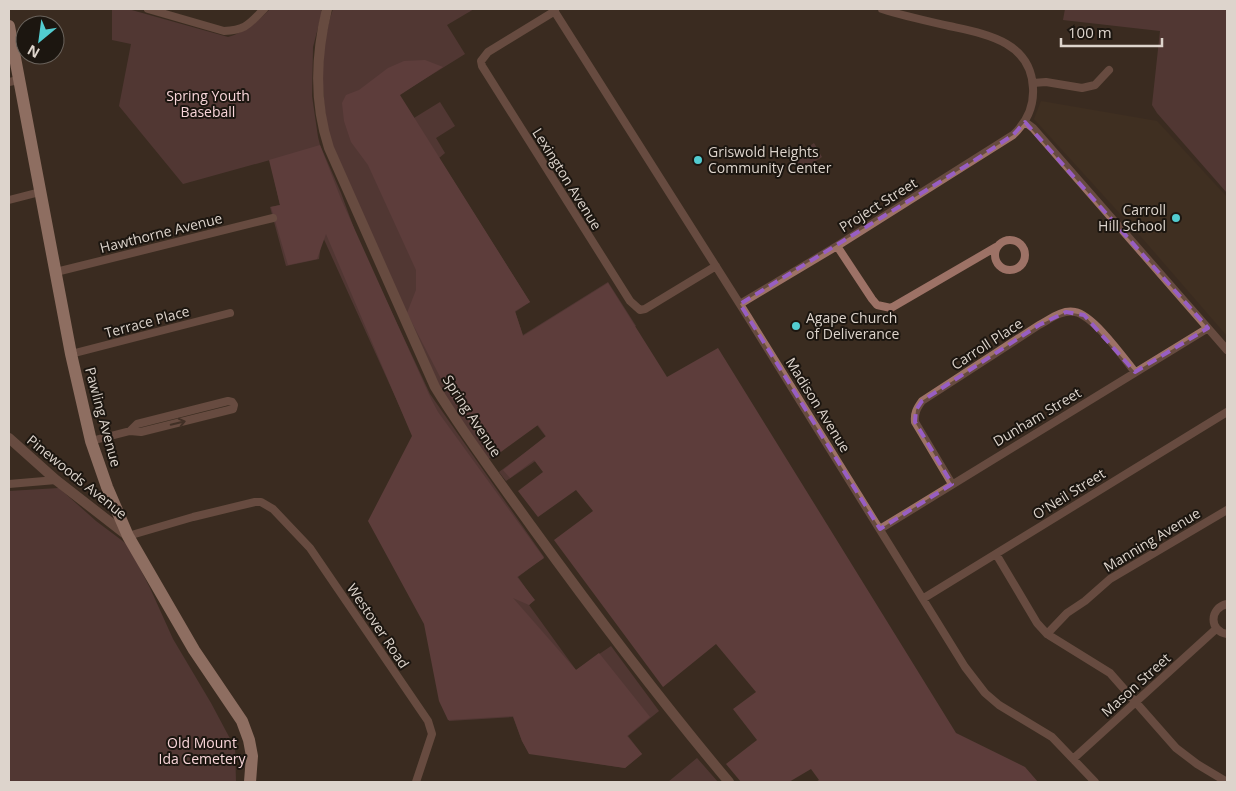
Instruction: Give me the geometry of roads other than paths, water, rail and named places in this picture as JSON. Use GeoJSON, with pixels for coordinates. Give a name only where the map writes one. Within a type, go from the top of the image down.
{"type":"FeatureCollection","features":[{"type":"Feature","properties":{"kind":"main road","name":"Pawling Avenue"},"geometry":{"type":"LineString","coordinates":[[9,26],[14,81],[40,192],[70,354],[91,441],[107,487],[128,536],[194,650],[242,721],[249,740],[252,756],[250,782]]}},
{"type":"Feature","properties":{"kind":"street"},"geometry":{"type":"LineString","coordinates":[[148,9],[224,31],[237,30],[253,22],[264,9]]}},
{"type":"Feature","properties":{"kind":"street","name":"Spring Avenue"},"geometry":{"type":"LineString","coordinates":[[327,9],[320,42],[318,67],[321,118],[324,133],[435,387],[454,419],[575,586],[671,712],[729,782]]}},
{"type":"Feature","properties":{"kind":"street"},"geometry":{"type":"LineString","coordinates":[[882,9],[988,34],[1011,46],[1023,58],[1033,83],[1034,94],[1031,109],[1025,122],[1082,183],[1227,350]]}},
{"type":"Feature","properties":{"kind":"street","name":"Lexington Avenue"},"geometry":{"type":"LineString","coordinates":[[554,10],[488,52],[482,61],[484,71],[624,293],[640,310],[652,306],[716,266]]}},
{"type":"Feature","properties":{"kind":"street","name":"Madison Avenue"},"geometry":{"type":"LineString","coordinates":[[554,10],[924,598],[965,667],[984,693],[1052,737],[1094,782]]}},
{"type":"Feature","properties":{"kind":"street"},"geometry":{"type":"LineString","coordinates":[[1033,83],[1046,82],[1082,88],[1095,85],[1110,70]]}},
{"type":"Feature","properties":{"kind":"street","name":"Project Street"},"geometry":{"type":"LineString","coordinates":[[740,304],[837,246],[1013,135],[1025,122]]}},
{"type":"Feature","properties":{"kind":"street"},"geometry":{"type":"LineString","coordinates":[[9,200],[40,192]]}},
{"type":"Feature","properties":{"kind":"street","name":"Hawthorne Avenue"},"geometry":{"type":"LineString","coordinates":[[56,272],[273,218]]}},
{"type":"Feature","properties":{"kind":"street"},"geometry":{"type":"LineString","coordinates":[[837,246],[877,305],[891,308],[1008,239],[1018,242],[1024,250],[1022,264],[1014,270],[1003,269],[994,257],[996,247]]}},
{"type":"Feature","properties":{"kind":"street","name":"Carroll Place"},"geometry":{"type":"LineString","coordinates":[[952,484],[915,422],[916,410],[922,401],[1039,325],[1066,312],[1074,311],[1084,315],[1104,335],[1135,372]]}},
{"type":"Feature","properties":{"kind":"street","name":"Terrace Place"},"geometry":{"type":"LineString","coordinates":[[70,354],[230,313]]}},
{"type":"Feature","properties":{"kind":"street","name":"Dunham Street"},"geometry":{"type":"LineString","coordinates":[[880,529],[1208,328]]}},
{"type":"Feature","properties":{"kind":"street"},"geometry":{"type":"LineString","coordinates":[[91,441],[130,431],[141,432],[233,409],[234,405],[228,401],[137,424],[130,431]]}},
{"type":"Feature","properties":{"kind":"street","name":"O'Neil Street"},"geometry":{"type":"LineString","coordinates":[[924,598],[1227,412]]}},
{"type":"Feature","properties":{"kind":"street","name":"Pinewoods Avenue"},"geometry":{"type":"LineString","coordinates":[[9,438],[56,480],[128,536]]}},
{"type":"Feature","properties":{"kind":"street"},"geometry":{"type":"LineString","coordinates":[[9,484],[56,480]]}},
{"type":"Feature","properties":{"kind":"street","name":"Westover Road"},"geometry":{"type":"LineString","coordinates":[[128,536],[193,517],[255,502],[261,502],[273,509],[310,548],[428,722],[432,734],[416,782]]}},
{"type":"Feature","properties":{"kind":"street","name":"Manning Avenue"},"geometry":{"type":"LineString","coordinates":[[1047,634],[1067,613],[1086,602],[1110,579],[1227,510]]}},
{"type":"Feature","properties":{"kind":"street"},"geometry":{"type":"LineString","coordinates":[[996,554],[1037,623],[1047,634],[1110,673],[1166,738],[1186,756],[1227,782]]}},
{"type":"Feature","properties":{"kind":"street"},"geometry":{"type":"LineString","coordinates":[[1227,604],[1222,605],[1215,611],[1213,620],[1216,629],[1227,634]]}},
{"type":"Feature","properties":{"kind":"street","name":"Mason Street"},"geometry":{"type":"LineString","coordinates":[[1073,759],[1216,629]]}},
{"type":"Feature","properties":{"kind":"place","name":"Griswold Heights Community Center"},"geometry":{"type":"Point","coordinates":[698,160]}},
{"type":"Feature","properties":{"kind":"place","name":"Carroll Hill School"},"geometry":{"type":"Point","coordinates":[1176,218]}},
{"type":"Feature","properties":{"kind":"place","name":"Agape Church of Deliverance"},"geometry":{"type":"Point","coordinates":[796,326]}},
{"type":"Feature","properties":{"kind":"park label","name":"Spring Youth Baseball"},"geometry":{"type":"Point","coordinates":[208,104]}},
{"type":"Feature","properties":{"kind":"park label","name":"Old Mount Ida Cemetery"},"geometry":{"type":"Point","coordinates":[202,752]}}]}
